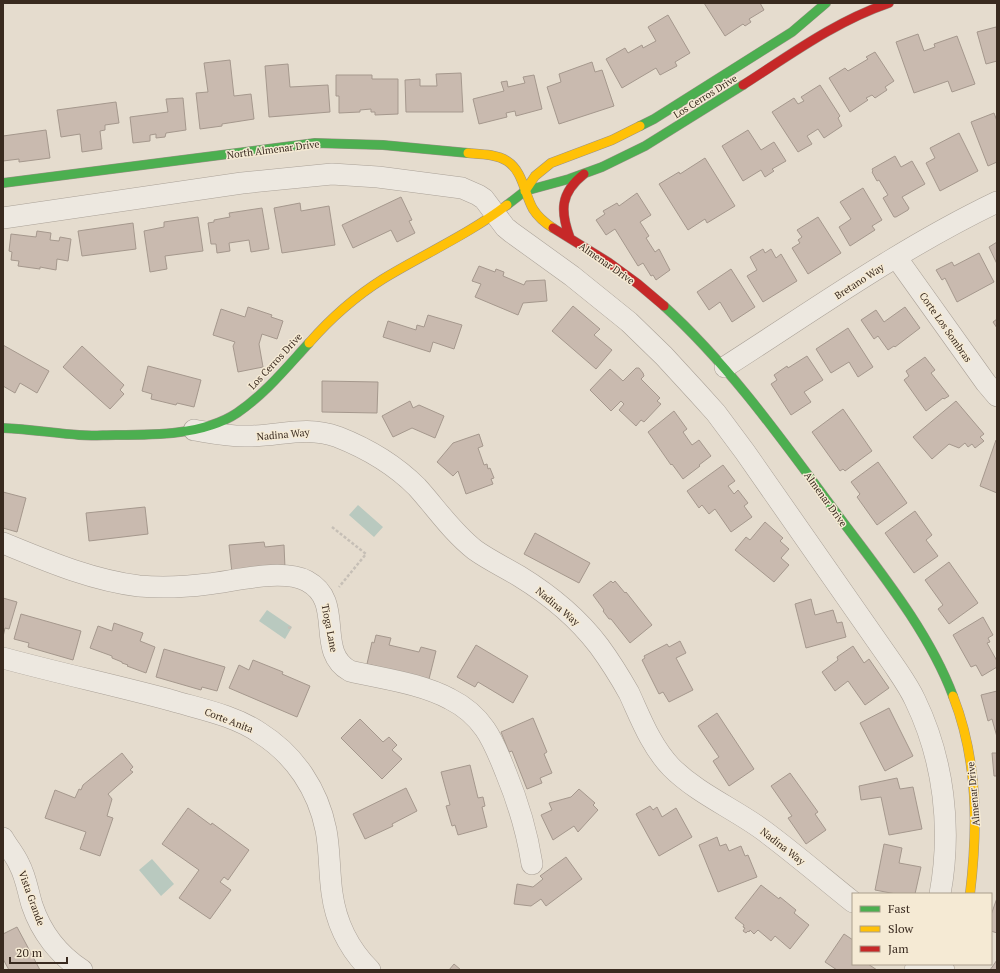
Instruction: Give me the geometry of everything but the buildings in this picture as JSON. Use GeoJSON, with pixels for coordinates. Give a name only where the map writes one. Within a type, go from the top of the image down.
{"type":"FeatureCollection","features":[{"type":"Feature","properties":{"kind":"street","name":"Los Cerros Drive"},"geometry":{"type":"LineString","coordinates":[[3,428],[32,429],[63,434],[159,434],[194,430],[209,426],[236,414],[273,383],[324,326],[366,291],[400,269],[495,214],[525,191],[535,176],[551,163],[612,140],[654,119],[792,32],[826,3]]}},
{"type":"Feature","properties":{"kind":"street","name":"Los Cerros Drive"},"geometry":{"type":"LineString","coordinates":[[525,191],[569,179],[588,172],[616,161],[646,146],[838,25],[868,10],[890,3]]}},
{"type":"Feature","properties":{"kind":"street","name":"North Almenar Drive"},"geometry":{"type":"LineString","coordinates":[[3,183],[302,144],[357,142],[502,158],[508,160],[517,170],[525,191]]}},
{"type":"Feature","properties":{"kind":"street"},"geometry":{"type":"LineString","coordinates":[[570,238],[565,224],[563,209],[566,194],[574,182],[588,172]]}},
{"type":"Feature","properties":{"kind":"street"},"geometry":{"type":"LineString","coordinates":[[3,218],[242,183],[332,174],[378,176],[462,188],[484,199],[511,232],[572,276],[629,322],[660,352],[716,413],[745,452],[893,664],[912,694],[924,721],[932,743],[941,781],[945,818],[945,836],[943,876],[940,893]]}},
{"type":"Feature","properties":{"kind":"street","name":"Almenar Drive"},"geometry":{"type":"LineString","coordinates":[[525,191],[532,207],[540,218],[627,276],[665,307],[707,347],[744,388],[777,430],[909,615],[942,670],[961,719],[973,774],[976,808],[974,866],[970,893]]}},
{"type":"Feature","properties":{"kind":"street","name":"Bretano Way"},"geometry":{"type":"LineString","coordinates":[[725,367],[896,257],[946,228],[997,202]]}},
{"type":"Feature","properties":{"kind":"street","name":"Corte Los Sombras"},"geometry":{"type":"LineString","coordinates":[[896,257],[986,383],[997,396]]}},
{"type":"Feature","properties":{"kind":"street","name":"Nadina Way"},"geometry":{"type":"LineString","coordinates":[[194,430],[218,434],[250,436],[298,431],[321,432],[351,443],[391,465],[414,485],[462,539],[488,558],[546,594],[580,623],[599,646],[623,682],[651,740],[680,776],[705,794],[763,830],[852,901]]}},
{"type":"Feature","properties":{"kind":"street","name":"Tioga Lane"},"geometry":{"type":"LineString","coordinates":[[3,543],[99,579],[139,586],[175,587],[277,576],[298,578],[308,582],[316,587],[326,603],[331,645],[336,658],[345,668],[350,671],[414,686],[443,696],[460,705],[474,716],[486,730],[496,748],[515,795],[525,827],[532,864]]}},
{"type":"Feature","properties":{"kind":"street","name":"Corte Anita"},"geometry":{"type":"LineString","coordinates":[[3,658],[112,685],[224,716],[259,732],[280,747],[303,774],[319,806],[328,841],[332,892],[338,920],[348,944],[370,970]]}},
{"type":"Feature","properties":{"kind":"street","name":"Vista Grande"},"geometry":{"type":"LineString","coordinates":[[3,838],[19,864],[34,910],[43,929],[61,953],[82,970]]}},
{"type":"Feature","properties":{"kind":"street"},"geometry":{"type":"LineString","coordinates":[[935,965],[944,970]]}},
{"type":"Feature","properties":{"kind":"path"},"geometry":{"type":"LineString","coordinates":[[326,603],[366,554],[332,527]]}},
{"type":"Feature","properties":{"kind":"path"},"geometry":{"type":"LineString","coordinates":[[288,628],[292,627]]}},
{"type":"Feature","properties":{"kind":"shaded area"},"geometry":{"type":"Polygon","coordinates":[[[358,505],[383,527],[374,537],[349,515],[358,505]]]}},
{"type":"Feature","properties":{"kind":"shaded area"},"geometry":{"type":"Polygon","coordinates":[[[267,610],[292,627],[285,639],[259,621],[267,610]]]}},
{"type":"Feature","properties":{"kind":"shaded area"},"geometry":{"type":"Polygon","coordinates":[[[152,859],[174,884],[161,896],[139,870],[152,859]]]}},
{"type":"Feature","properties":{"kind":"traffic: fast"},"geometry":{"type":"LineString","coordinates":[[640,126],[654,119],[792,32],[826,3]]}},
{"type":"Feature","properties":{"kind":"traffic: fast"},"geometry":{"type":"LineString","coordinates":[[507,205],[525,191],[569,179],[602,167],[645,146],[743,85]]}},
{"type":"Feature","properties":{"kind":"traffic: fast"},"geometry":{"type":"LineString","coordinates":[[3,183],[315,143],[383,145],[468,153]]}},
{"type":"Feature","properties":{"kind":"traffic: fast"},"geometry":{"type":"LineString","coordinates":[[664,306],[689,330],[736,381],[872,560],[918,626],[943,672],[953,696]]}},
{"type":"Feature","properties":{"kind":"traffic: fast"},"geometry":{"type":"LineString","coordinates":[[3,428],[79,435],[146,435],[194,430],[210,426],[237,413],[257,398],[309,343]]}},
{"type":"Feature","properties":{"kind":"traffic: slow"},"geometry":{"type":"LineString","coordinates":[[525,191],[535,176],[551,163],[612,140],[640,126]]}},
{"type":"Feature","properties":{"kind":"traffic: slow"},"geometry":{"type":"LineString","coordinates":[[468,153],[498,157],[512,165],[520,176],[533,209],[542,220],[553,228]]}},
{"type":"Feature","properties":{"kind":"traffic: slow"},"geometry":{"type":"LineString","coordinates":[[309,343],[344,308],[383,279],[446,244],[507,205]]}},
{"type":"Feature","properties":{"kind":"traffic: slow"},"geometry":{"type":"LineString","coordinates":[[953,696],[967,745],[974,794],[975,819],[973,869],[970,893]]}},
{"type":"Feature","properties":{"kind":"traffic: jam"},"geometry":{"type":"LineString","coordinates":[[743,85],[832,29],[869,10],[889,3]]}},
{"type":"Feature","properties":{"kind":"traffic: jam"},"geometry":{"type":"LineString","coordinates":[[570,238],[565,219],[564,203],[570,188],[584,174]]}},
{"type":"Feature","properties":{"kind":"traffic: jam"},"geometry":{"type":"LineString","coordinates":[[553,228],[608,262],[638,284],[664,306]]}}]}
